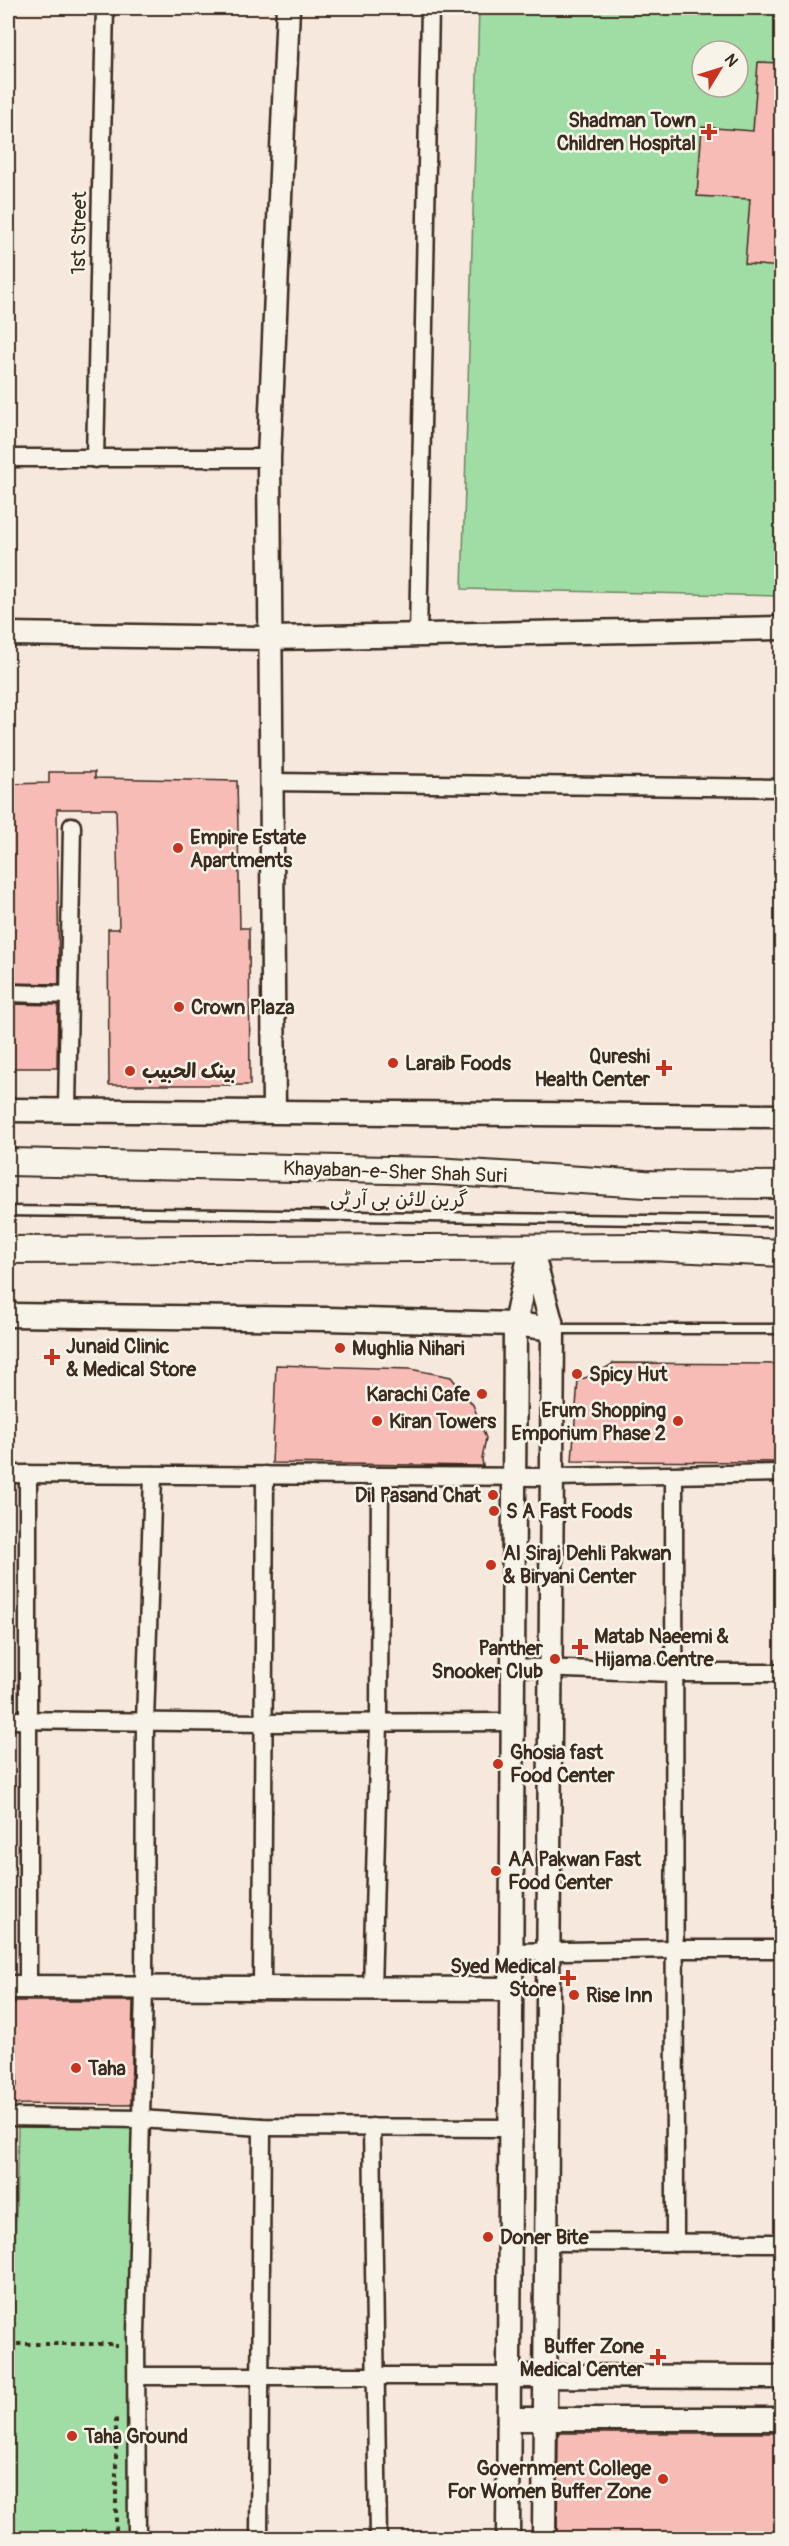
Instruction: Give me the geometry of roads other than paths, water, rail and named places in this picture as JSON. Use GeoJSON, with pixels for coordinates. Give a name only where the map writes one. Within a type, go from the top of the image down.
{"type":"FeatureCollection","features":[{"type":"Feature","properties":{"kind":"main road","name":"Khayaban-e-Sher Shah Suri"},"geometry":{"type":"LineString","coordinates":[[8,1162],[435,1171],[645,1184],[782,1185]]}},
{"type":"Feature","properties":{"kind":"main road"},"geometry":{"type":"LineString","coordinates":[[8,1250],[651,1247],[782,1253]]}},
{"type":"Feature","properties":{"kind":"street","name":"1st Street"},"geometry":{"type":"LineString","coordinates":[[95,459],[105,8]]}},
{"type":"Feature","properties":{"kind":"street"},"geometry":{"type":"LineString","coordinates":[[274,1111],[269,459],[288,8]]}},
{"type":"Feature","properties":{"kind":"street"},"geometry":{"type":"LineString","coordinates":[[418,637],[430,8]]}},
{"type":"Feature","properties":{"kind":"street"},"geometry":{"type":"LineString","coordinates":[[8,458],[269,459]]}},
{"type":"Feature","properties":{"kind":"street"},"geometry":{"type":"LineString","coordinates":[[8,634],[271,638],[418,637],[782,628]]}},
{"type":"Feature","properties":{"kind":"street"},"geometry":{"type":"LineString","coordinates":[[272,782],[782,788]]}},
{"type":"Feature","properties":{"kind":"street"},"geometry":{"type":"LineString","coordinates":[[67,1110],[72,826]]}},
{"type":"Feature","properties":{"kind":"street"},"geometry":{"type":"LineString","coordinates":[[8,993],[69,994]]}},
{"type":"Feature","properties":{"kind":"street"},"geometry":{"type":"LineString","coordinates":[[8,1110],[782,1116]]}},
{"type":"Feature","properties":{"kind":"street"},"geometry":{"type":"LineString","coordinates":[[507,2538],[515,1324],[531,1248]]}},
{"type":"Feature","properties":{"kind":"street"},"geometry":{"type":"LineString","coordinates":[[531,1248],[553,1329],[547,2242],[558,2385],[556,2403],[570,2419]]}},
{"type":"Feature","properties":{"kind":"street"},"geometry":{"type":"LineString","coordinates":[[8,1315],[515,1324],[553,1329]]}},
{"type":"Feature","properties":{"kind":"street"},"geometry":{"type":"LineString","coordinates":[[8,1474],[551,1477],[782,1473]]}},
{"type":"Feature","properties":{"kind":"street"},"geometry":{"type":"LineString","coordinates":[[28,1474],[29,1720],[18,1987],[511,1989]]}},
{"type":"Feature","properties":{"kind":"street"},"geometry":{"type":"LineString","coordinates":[[137,2538],[140,2119],[144,1988],[146,1722],[153,1474]]}},
{"type":"Feature","properties":{"kind":"street"},"geometry":{"type":"LineString","coordinates":[[262,1988],[265,1475]]}},
{"type":"Feature","properties":{"kind":"street"},"geometry":{"type":"LineString","coordinates":[[372,1990],[379,1723],[380,1476]]}},
{"type":"Feature","properties":{"kind":"street"},"geometry":{"type":"LineString","coordinates":[[674,1476],[675,2243]]}},
{"type":"Feature","properties":{"kind":"street"},"geometry":{"type":"LineString","coordinates":[[513,1667],[673,1673],[782,1673]]}},
{"type":"Feature","properties":{"kind":"street"},"geometry":{"type":"LineString","coordinates":[[8,1720],[263,1723],[513,1722]]}},
{"type":"Feature","properties":{"kind":"street"},"geometry":{"type":"LineString","coordinates":[[512,1952],[548,1953],[676,1948],[782,1949]]}},
{"type":"Feature","properties":{"kind":"street"},"geometry":{"type":"LineString","coordinates":[[8,2117],[140,2119],[262,2127],[510,2128]]}},
{"type":"Feature","properties":{"kind":"street"},"geometry":{"type":"LineString","coordinates":[[259,2538],[262,2127]]}},
{"type":"Feature","properties":{"kind":"street"},"geometry":{"type":"LineString","coordinates":[[372,2127],[378,2538]]}},
{"type":"Feature","properties":{"kind":"street"},"geometry":{"type":"LineString","coordinates":[[547,2242],[782,2243]]}},
{"type":"Feature","properties":{"kind":"street"},"geometry":{"type":"LineString","coordinates":[[544,2538],[544,2420],[557,2375]]}},
{"type":"Feature","properties":{"kind":"street"},"geometry":{"type":"LineString","coordinates":[[137,2376],[782,2377]]}},
{"type":"Feature","properties":{"kind":"street"},"geometry":{"type":"LineString","coordinates":[[509,2420],[782,2419]]}},
{"type":"Feature","properties":{"kind":"lane","name":"گرین لائن بی آر ٹی"},"geometry":{"type":"LineString","coordinates":[[10,1209],[782,1222]]}},
{"type":"Feature","properties":{"kind":"lane"},"geometry":{"type":"LineString","coordinates":[[553,1329],[782,1329]]}},
{"type":"Feature","properties":{"kind":"place","name":"Shadman Town Children Hospital"},"geometry":{"type":"Point","coordinates":[709,132]}},
{"type":"Feature","properties":{"kind":"place","name":"Empire Estate Apartments"},"geometry":{"type":"Point","coordinates":[178,848]}},
{"type":"Feature","properties":{"kind":"place","name":"Crown Plaza"},"geometry":{"type":"Point","coordinates":[179,1007]}},
{"type":"Feature","properties":{"kind":"place","name":"Laraib Foods"},"geometry":{"type":"Point","coordinates":[393,1063]}},
{"type":"Feature","properties":{"kind":"place","name":"Qureshi Health Center"},"geometry":{"type":"Point","coordinates":[664,1068]}},
{"type":"Feature","properties":{"kind":"place","name":"بينک الحبيب"},"geometry":{"type":"Point","coordinates":[130,1071]}},
{"type":"Feature","properties":{"kind":"place","name":"Mughlia Nihari"},"geometry":{"type":"Point","coordinates":[340,1348]}},
{"type":"Feature","properties":{"kind":"place","name":"Junaid Clinic & Medical Store"},"geometry":{"type":"Point","coordinates":[52,1357]}},
{"type":"Feature","properties":{"kind":"place","name":"Spicy Hut"},"geometry":{"type":"Point","coordinates":[577,1374]}},
{"type":"Feature","properties":{"kind":"place","name":"Karachi Cafe"},"geometry":{"type":"Point","coordinates":[482,1394]}},
{"type":"Feature","properties":{"kind":"place","name":"Kiran Towers"},"geometry":{"type":"Point","coordinates":[377,1421]}},
{"type":"Feature","properties":{"kind":"place","name":"Erum Shopping Emporium Phase 2"},"geometry":{"type":"Point","coordinates":[678,1421]}},
{"type":"Feature","properties":{"kind":"place","name":"Dil Pasand Chat"},"geometry":{"type":"Point","coordinates":[493,1495]}},
{"type":"Feature","properties":{"kind":"place","name":"S A Fast Foods"},"geometry":{"type":"Point","coordinates":[494,1511]}},
{"type":"Feature","properties":{"kind":"place","name":"Al Siraj Dehli Pakwan & Biryani Center"},"geometry":{"type":"Point","coordinates":[491,1565]}},
{"type":"Feature","properties":{"kind":"place","name":"Matab Naeemi & Hijama Centre"},"geometry":{"type":"Point","coordinates":[580,1647]}},
{"type":"Feature","properties":{"kind":"place","name":"Panther Snooker Club"},"geometry":{"type":"Point","coordinates":[555,1659]}},
{"type":"Feature","properties":{"kind":"place","name":"Ghosia fast Food Center"},"geometry":{"type":"Point","coordinates":[498,1764]}},
{"type":"Feature","properties":{"kind":"place","name":"AA Pakwan Fast Food Center"},"geometry":{"type":"Point","coordinates":[496,1871]}},
{"type":"Feature","properties":{"kind":"place","name":"Syed Medical Store"},"geometry":{"type":"Point","coordinates":[568,1978]}},
{"type":"Feature","properties":{"kind":"place","name":"Rise Inn"},"geometry":{"type":"Point","coordinates":[574,1995]}},
{"type":"Feature","properties":{"kind":"place","name":"Taha"},"geometry":{"type":"Point","coordinates":[76,2068]}},
{"type":"Feature","properties":{"kind":"place","name":"Doner Bite"},"geometry":{"type":"Point","coordinates":[488,2237]}},
{"type":"Feature","properties":{"kind":"place","name":"Buffer Zone Medical Center"},"geometry":{"type":"Point","coordinates":[658,2357]}},
{"type":"Feature","properties":{"kind":"place","name":"Taha Ground"},"geometry":{"type":"Point","coordinates":[72,2436]}},
{"type":"Feature","properties":{"kind":"place","name":"Government College For Women Buffer Zone"},"geometry":{"type":"Point","coordinates":[663,2479]}}]}
